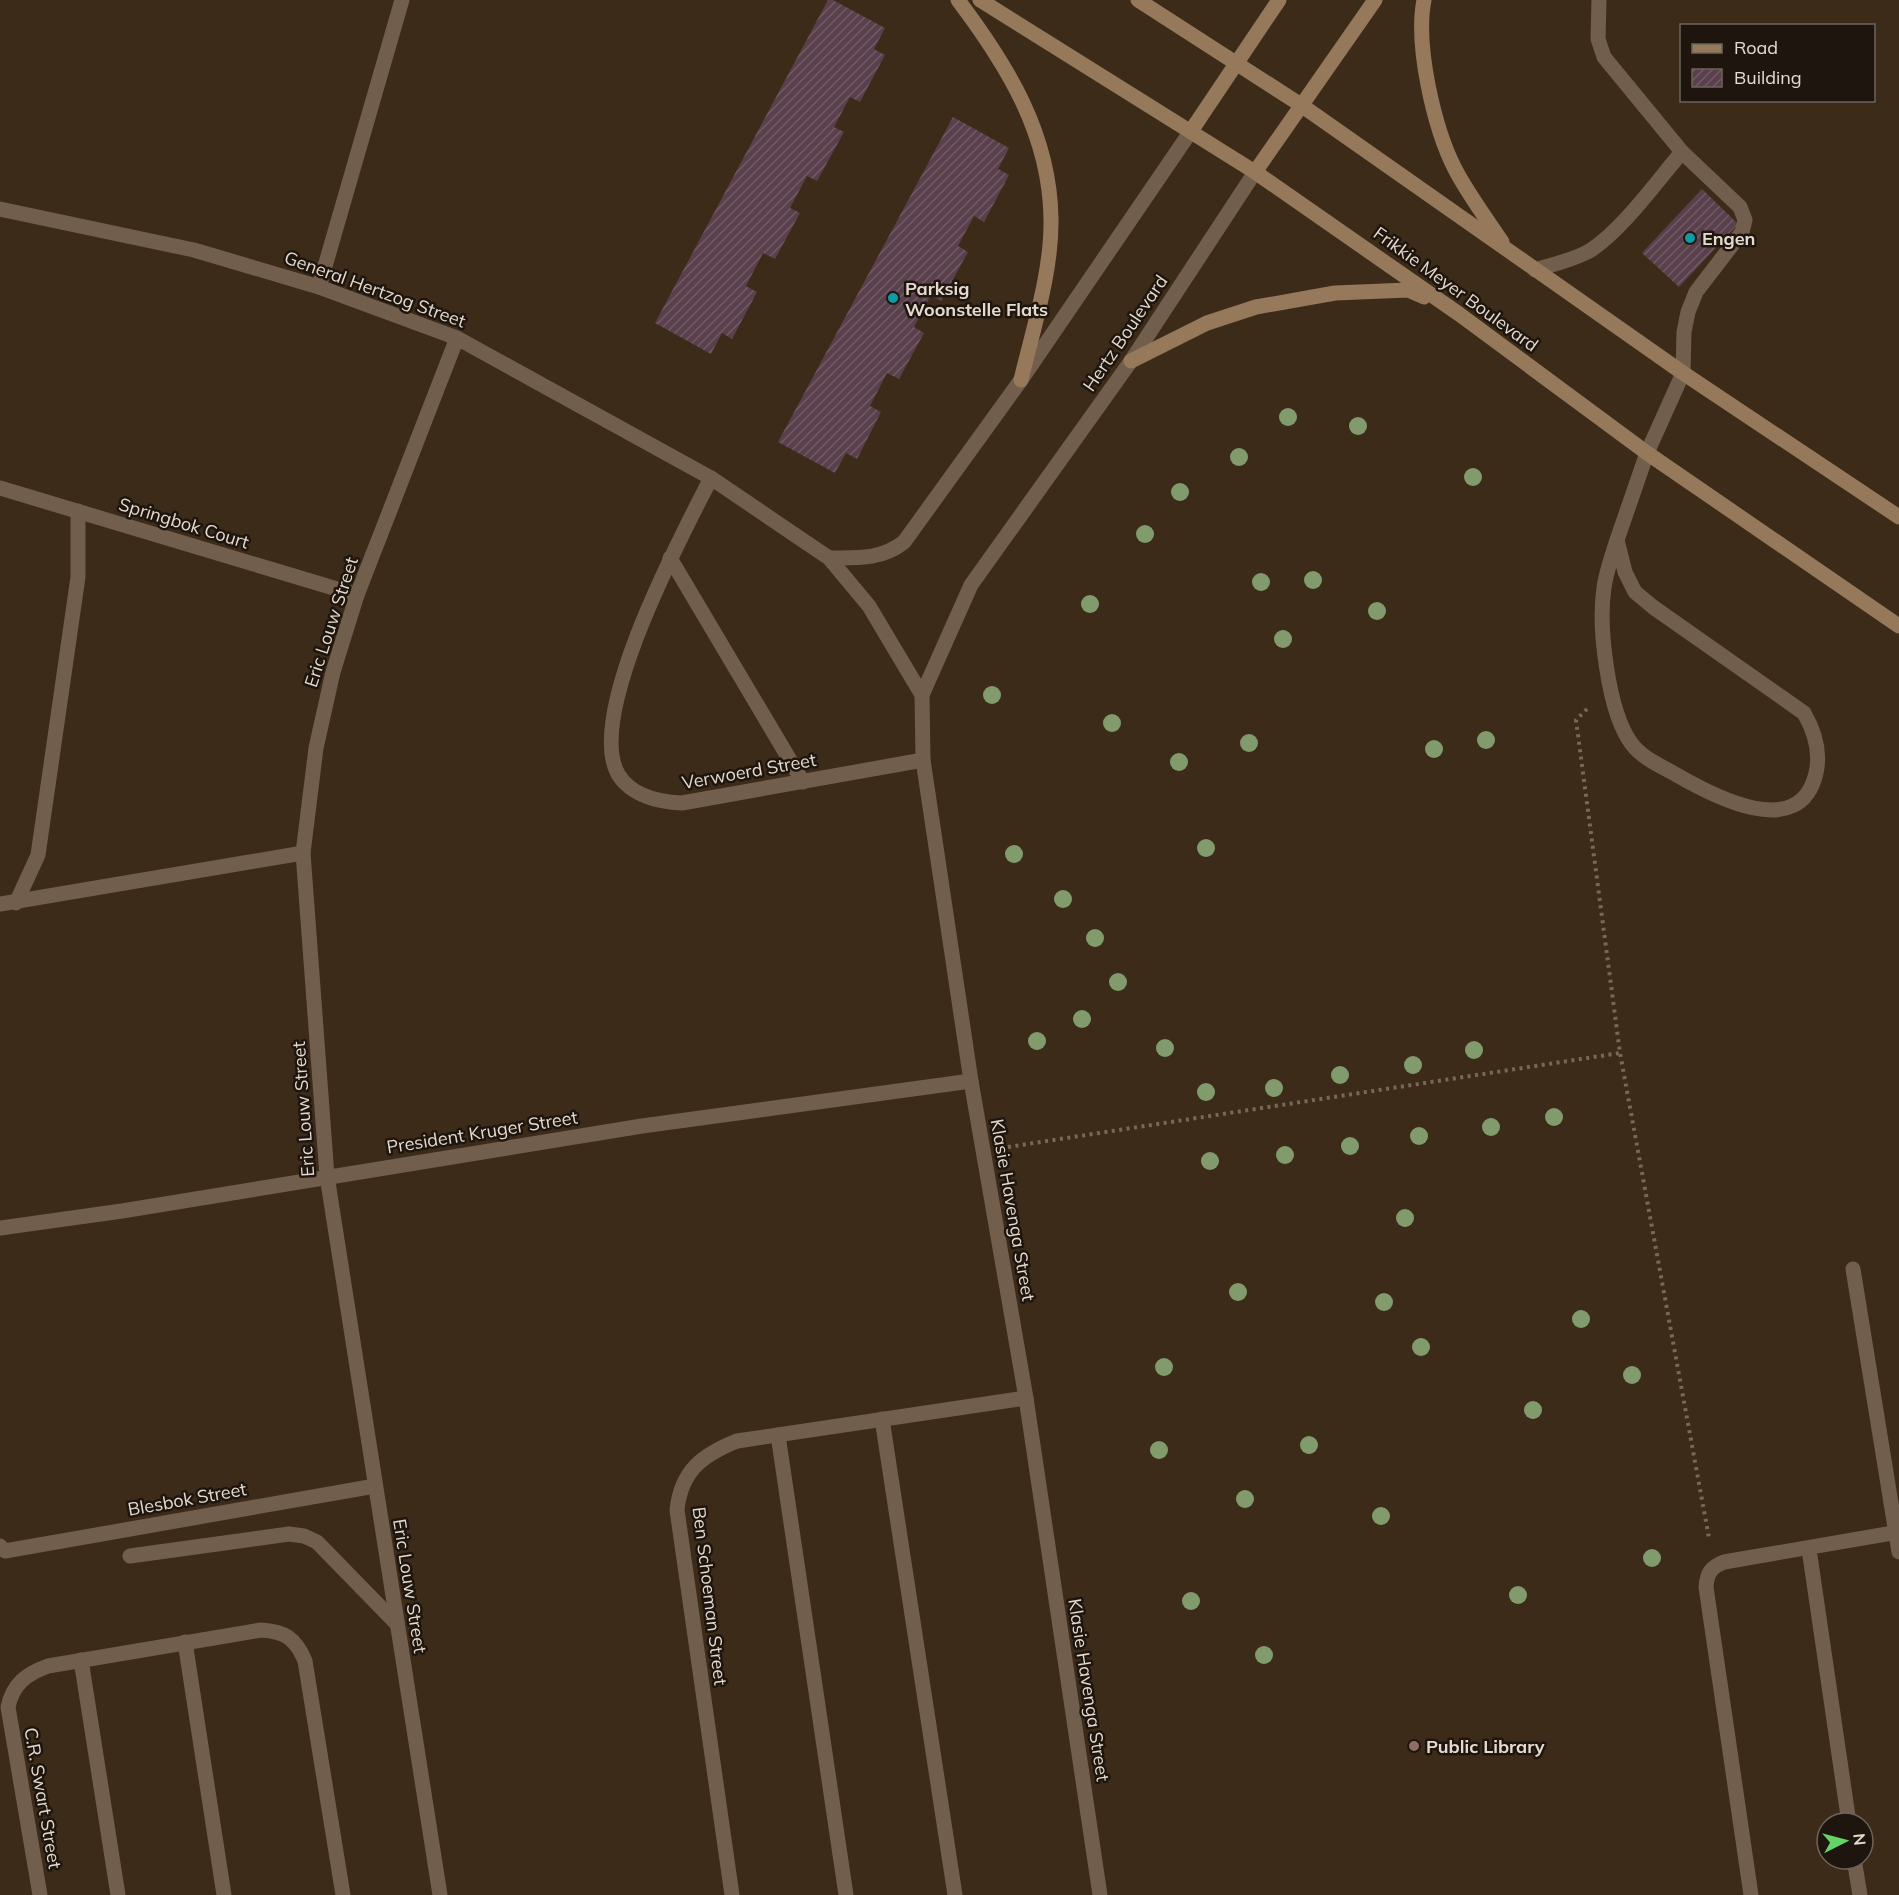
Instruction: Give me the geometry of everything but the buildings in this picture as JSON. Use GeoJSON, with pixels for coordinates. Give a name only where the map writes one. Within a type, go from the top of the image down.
{"type":"FeatureCollection","features":[{"type":"Feature","properties":{"kind":"main road"},"geometry":{"type":"LineString","coordinates":[[958,0],[988,40],[1020,92],[1036,131],[1048,174],[1051,220],[1044,274],[1021,380]]}},
{"type":"Feature","properties":{"kind":"main road","name":"Frikkie Meyer Boulevard"},"geometry":{"type":"LineString","coordinates":[[980,0],[1255,172],[1459,314],[1647,453],[1899,626]]}},
{"type":"Feature","properties":{"kind":"main road"},"geometry":{"type":"LineString","coordinates":[[1138,0],[1301,105],[1683,373],[1899,517]]}},
{"type":"Feature","properties":{"kind":"main road"},"geometry":{"type":"LineString","coordinates":[[1191,131],[1279,0]]}},
{"type":"Feature","properties":{"kind":"main road","name":"Hertz Boulevard"},"geometry":{"type":"LineString","coordinates":[[1255,172],[1375,0]]}},
{"type":"Feature","properties":{"kind":"main road"},"geometry":{"type":"LineString","coordinates":[[1424,0],[1421,15],[1425,67],[1436,117],[1454,168],[1506,249]]}},
{"type":"Feature","properties":{"kind":"main road"},"geometry":{"type":"LineString","coordinates":[[1131,361],[1207,323],[1256,307],[1335,293],[1408,290],[1459,314]]}},
{"type":"Feature","properties":{"kind":"street"},"geometry":{"type":"LineString","coordinates":[[320,288],[402,0]]}},
{"type":"Feature","properties":{"kind":"street"},"geometry":{"type":"LineString","coordinates":[[1599,0],[1598,39],[1604,57],[1682,152],[1740,207],[1745,220],[1742,232],[1696,292],[1684,332],[1683,373],[1647,453],[1617,540],[1603,592],[1610,687],[1621,724],[1640,755],[1701,790],[1753,809],[1776,811],[1794,806],[1814,782],[1818,747],[1814,729],[1804,712],[1653,607],[1635,592],[1625,572],[1617,540]]}},
{"type":"Feature","properties":{"kind":"street"},"geometry":{"type":"LineString","coordinates":[[829,558],[874,557],[891,552],[904,542],[1021,380],[1191,131]]}},
{"type":"Feature","properties":{"kind":"street"},"geometry":{"type":"LineString","coordinates":[[1535,270],[1575,257],[1608,238],[1682,152]]}},
{"type":"Feature","properties":{"kind":"street","name":"Hertz Boulevard"},"geometry":{"type":"LineString","coordinates":[[922,695],[971,585],[1131,361],[1255,172]]}},
{"type":"Feature","properties":{"kind":"street","name":"General Hertzog Street"},"geometry":{"type":"LineString","coordinates":[[0,209],[194,250],[320,288],[457,338],[711,478],[829,558]]}},
{"type":"Feature","properties":{"kind":"street","name":"Eric Louw Street"},"geometry":{"type":"LineString","coordinates":[[440,1895],[327,1176],[303,853],[316,748],[333,672],[357,595],[457,338]]}},
{"type":"Feature","properties":{"kind":"street","name":"Verwoerd Street"},"geometry":{"type":"LineString","coordinates":[[711,478],[647,608],[618,693],[611,748],[618,774],[632,789],[642,794],[660,802],[682,803],[923,760]]}},
{"type":"Feature","properties":{"kind":"street","name":"Springbok Court"},"geometry":{"type":"LineString","coordinates":[[0,488],[357,595]]}},
{"type":"Feature","properties":{"kind":"street"},"geometry":{"type":"LineString","coordinates":[[8,903],[38,855],[78,577],[78,512]]}},
{"type":"Feature","properties":{"kind":"street"},"geometry":{"type":"LineString","coordinates":[[670,558],[803,782]]}},
{"type":"Feature","properties":{"kind":"street","name":"Klasie Havenga Street"},"geometry":{"type":"LineString","coordinates":[[829,558],[869,606],[922,695],[923,760],[971,1081],[1026,1398],[1100,1895]]}},
{"type":"Feature","properties":{"kind":"street"},"geometry":{"type":"LineString","coordinates":[[8,903],[303,853]]}},
{"type":"Feature","properties":{"kind":"street","name":"President Kruger Street"},"geometry":{"type":"LineString","coordinates":[[0,1228],[122,1211],[642,1126],[971,1081]]}},
{"type":"Feature","properties":{"kind":"street"},"geometry":{"type":"LineString","coordinates":[[1853,1269],[1898,1533],[1899,1552]]}},
{"type":"Feature","properties":{"kind":"street","name":"Ben Schoeman Street"},"geometry":{"type":"LineString","coordinates":[[732,1895],[677,1510],[679,1490],[692,1469],[712,1451],[737,1442],[1026,1398]]}},
{"type":"Feature","properties":{"kind":"street"},"geometry":{"type":"LineString","coordinates":[[882,1419],[955,1895]]}},
{"type":"Feature","properties":{"kind":"street"},"geometry":{"type":"LineString","coordinates":[[778,1435],[846,1895]]}},
{"type":"Feature","properties":{"kind":"street","name":"Blesbok Street"},"geometry":{"type":"LineString","coordinates":[[3,1549],[375,1486]]}},
{"type":"Feature","properties":{"kind":"street"},"geometry":{"type":"LineString","coordinates":[[1751,1895],[1707,1575],[1714,1566],[1724,1562],[1809,1550],[1898,1533]]}},
{"type":"Feature","properties":{"kind":"street"},"geometry":{"type":"LineString","coordinates":[[130,1556],[289,1534],[304,1536],[332,1555],[396,1623]]}},
{"type":"Feature","properties":{"kind":"street"},"geometry":{"type":"LineString","coordinates":[[1809,1550],[1847,1811]]}},
{"type":"Feature","properties":{"kind":"street"},"geometry":{"type":"LineString","coordinates":[[118,1895],[81,1660],[261,1629],[277,1631],[290,1637],[299,1647],[305,1661],[343,1895]]}},
{"type":"Feature","properties":{"kind":"street"},"geometry":{"type":"LineString","coordinates":[[185,1642],[224,1895]]}},
{"type":"Feature","properties":{"kind":"street","name":"C.R. Swart Street"},"geometry":{"type":"LineString","coordinates":[[40,1895],[8,1707],[11,1693],[21,1680],[33,1672],[48,1666],[81,1660]]}},
{"type":"Feature","properties":{"kind":"street"},"geometry":{"type":"LineString","coordinates":[[1856,1871],[1860,1895]]}},
{"type":"Feature","properties":{"kind":"path"},"geometry":{"type":"LineString","coordinates":[[1610,687],[1576,720],[1620,1053],[1714,1566]]}},
{"type":"Feature","properties":{"kind":"path"},"geometry":{"type":"LineString","coordinates":[[983,1151],[1620,1053]]}},
{"type":"Feature","properties":{"kind":"place","name":"Engen"},"geometry":{"type":"Point","coordinates":[1690,238]}},
{"type":"Feature","properties":{"kind":"place","name":"Parksig Woonstelle Flats"},"geometry":{"type":"Point","coordinates":[893,298]}},
{"type":"Feature","properties":{"kind":"place","name":"Public Library"},"geometry":{"type":"Point","coordinates":[1414,1746]}}]}
